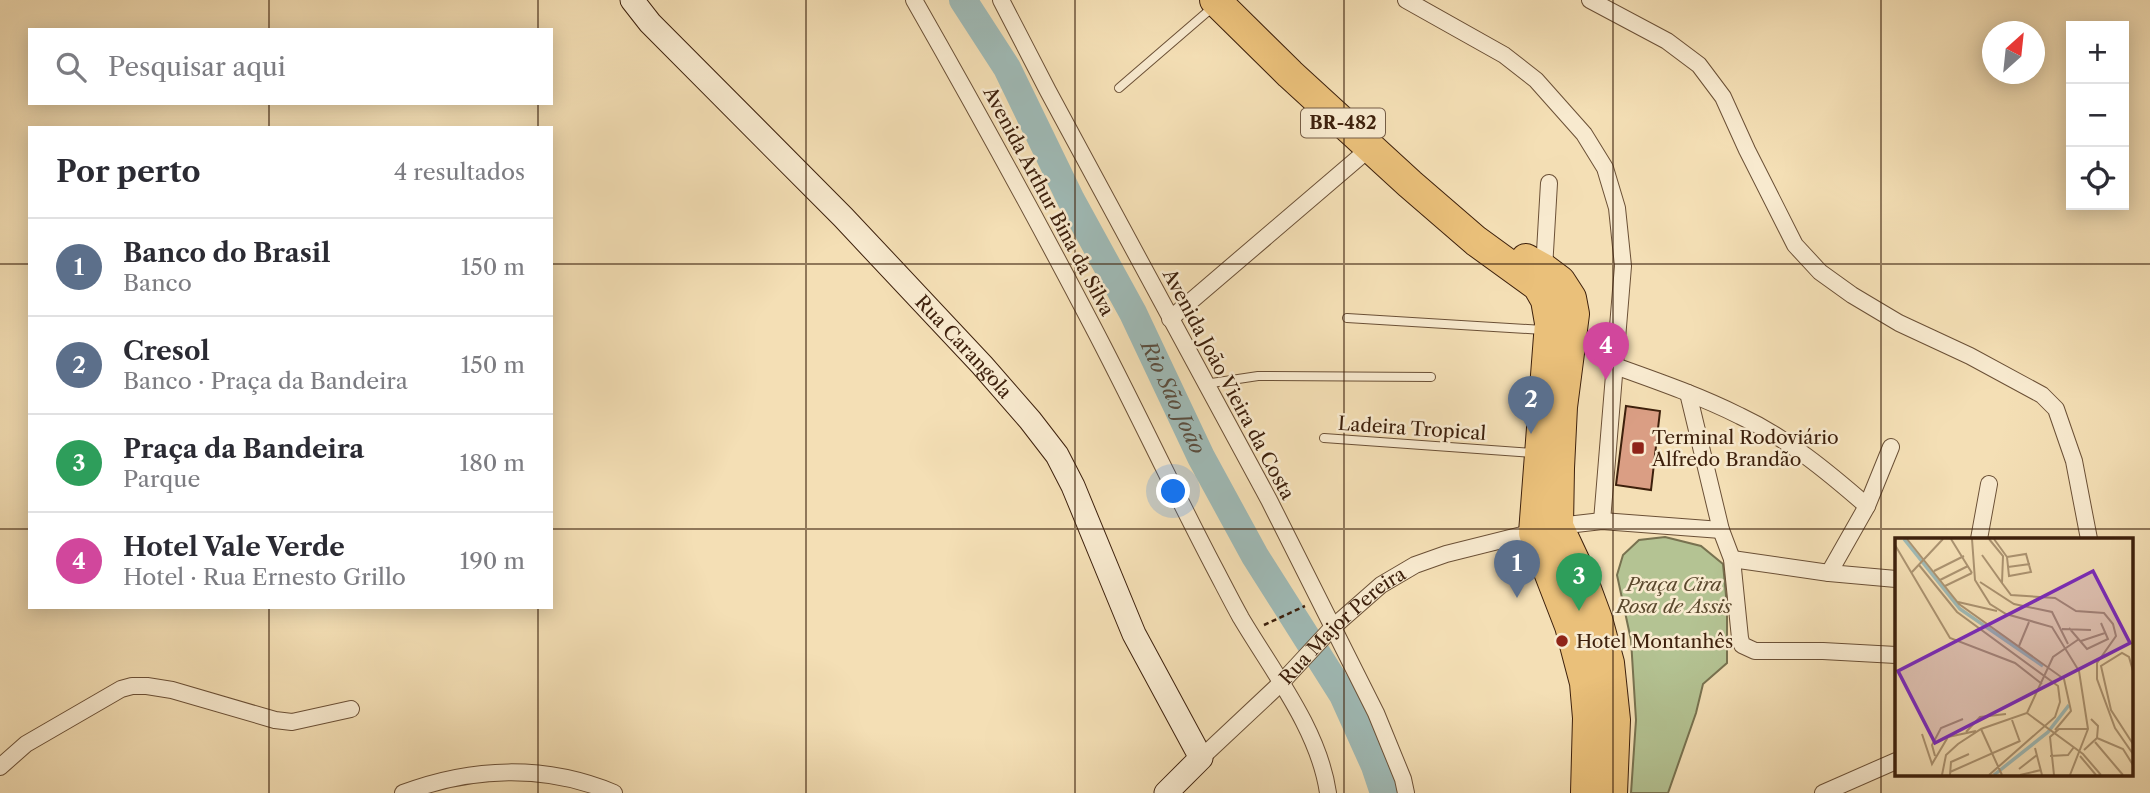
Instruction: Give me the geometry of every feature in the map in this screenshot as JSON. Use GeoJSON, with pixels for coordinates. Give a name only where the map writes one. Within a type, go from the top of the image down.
{"type":"FeatureCollection","features":[{"type":"Feature","properties":{"kind":"highway","name":"BR-482"},"geometry":{"type":"LineString","coordinates":[[1217,1],[1370,148],[1476,241],[1538,286],[1546,300],[1549,309],[1549,331],[1540,453],[1546,529],[1585,683],[1588,718],[1586,793]]}},
{"type":"Feature","properties":{"kind":"highway","name":"BR-482"},"geometry":{"type":"LineString","coordinates":[[1476,241],[1527,259],[1544,269],[1560,281],[1571,298],[1574,314],[1562,407],[1559,468],[1546,529],[1580,573],[1609,663],[1615,720],[1612,793]]}},
{"type":"Feature","properties":{"kind":"street","name":"Rua Carangola"},"geometry":{"type":"LineString","coordinates":[[632,0],[650,23],[843,217],[982,365],[1057,455],[1073,486],[1134,634],[1201,758]]}},
{"type":"Feature","properties":{"kind":"street","name":"Avenida Arthur Bina da Silva"},"geometry":{"type":"LineString","coordinates":[[914,0],[1080,302],[1241,617],[1281,683],[1315,747],[1328,793]]}},
{"type":"Feature","properties":{"kind":"street","name":"Avenida João Vieira da Costa"},"geometry":{"type":"LineString","coordinates":[[1001,0],[1269,500],[1329,632],[1376,713],[1404,779],[1406,793]]}},
{"type":"Feature","properties":{"kind":"street"},"geometry":{"type":"LineString","coordinates":[[1406,0],[1504,55],[1536,80],[1584,134],[1605,169],[1617,208],[1623,265],[1602,522]]}},
{"type":"Feature","properties":{"kind":"street"},"geometry":{"type":"LineString","coordinates":[[1591,0],[1667,41],[1699,65],[1723,97],[1795,245],[1820,272],[1899,323],[1970,356],[2042,395],[2056,410],[2074,461],[2089,538]]}},
{"type":"Feature","properties":{"kind":"street"},"geometry":{"type":"LineString","coordinates":[[1170,319],[1370,148]]}},
{"type":"Feature","properties":{"kind":"street"},"geometry":{"type":"LineString","coordinates":[[1544,269],[1549,183]]}},
{"type":"Feature","properties":{"kind":"street"},"geometry":{"type":"LineString","coordinates":[[1615,366],[1688,393],[1742,417],[1801,452],[1867,506]]}},
{"type":"Feature","properties":{"kind":"street"},"geometry":{"type":"LineString","coordinates":[[1688,393],[1721,530],[1732,559],[1742,646],[1755,651],[1895,655]]}},
{"type":"Feature","properties":{"kind":"street"},"geometry":{"type":"LineString","coordinates":[[1829,573],[1867,506],[1891,447]]}},
{"type":"Feature","properties":{"kind":"street"},"geometry":{"type":"LineString","coordinates":[[1979,538],[1989,484]]}},
{"type":"Feature","properties":{"kind":"street","name":"Rua Major Pereira"},"geometry":{"type":"LineString","coordinates":[[1166,793],[1281,683],[1329,632],[1381,585],[1415,565],[1446,554],[1546,529],[1602,522],[1721,530]]}},
{"type":"Feature","properties":{"kind":"street"},"geometry":{"type":"LineString","coordinates":[[1732,559],[1829,573],[1895,579]]}},
{"type":"Feature","properties":{"kind":"street"},"geometry":{"type":"LineString","coordinates":[[0,767],[26,744],[132,686],[172,690],[275,720],[292,722],[351,709]]}},
{"type":"Feature","properties":{"kind":"street"},"geometry":{"type":"LineString","coordinates":[[1823,793],[1895,761]]}},
{"type":"Feature","properties":{"kind":"street"},"geometry":{"type":"LineString","coordinates":[[403,793],[453,778],[510,771],[540,773],[595,785],[614,793]]}},
{"type":"Feature","properties":{"kind":"lane"},"geometry":{"type":"LineString","coordinates":[[1119,88],[1217,1]]}},
{"type":"Feature","properties":{"kind":"lane"},"geometry":{"type":"LineString","coordinates":[[1348,318],[1549,331]]}},
{"type":"Feature","properties":{"kind":"lane"},"geometry":{"type":"LineString","coordinates":[[1205,384],[1258,376],[1431,377]]}},
{"type":"Feature","properties":{"kind":"lane","name":"Ladeira Tropical"},"geometry":{"type":"LineString","coordinates":[[1324,438],[1540,453]]}},
{"type":"Feature","properties":{"kind":"path"},"geometry":{"type":"LineString","coordinates":[[1266,624],[1302,607]]}},
{"type":"Feature","properties":{"kind":"green space","name":"Praça Cira Rosa de Assis"},"geometry":{"type":"Polygon","coordinates":[[[1665,537],[1701,546],[1723,564],[1727,606],[1727,663],[1703,684],[1696,713],[1668,793],[1631,793],[1636,720],[1631,640],[1617,575],[1623,555],[1639,540],[1665,537]]]}},
{"type":"Feature","properties":{"kind":"building","name":"Terminal Rodoviário Alfredo Brandão"},"geometry":{"type":"Polygon","coordinates":[[[1626,406],[1660,411],[1651,490],[1616,485],[1626,406]]]}},
{"type":"Feature","properties":{"kind":"waterway","name":"Rio São João"},"geometry":{"type":"LineString","coordinates":[[963,0],[1007,68],[1071,200],[1133,313],[1201,457],[1255,556],[1343,695],[1375,766],[1384,793]]}},
{"type":"Feature","properties":{"kind":"place","name":"Hotel Vale Verde"},"geometry":{"type":"Point","coordinates":[1606,380]}},
{"type":"Feature","properties":{"kind":"place","name":"Cresol"},"geometry":{"type":"Point","coordinates":[1531,434]}},
{"type":"Feature","properties":{"kind":"place","name":"Terminal Rodoviário Alfredo Brandão"},"geometry":{"type":"Point","coordinates":[1638,448]}},
{"type":"Feature","properties":{"kind":"place","name":"Banco do Brasil"},"geometry":{"type":"Point","coordinates":[1517,598]}},
{"type":"Feature","properties":{"kind":"place","name":"Praça da Bandeira"},"geometry":{"type":"Point","coordinates":[1579,611]}},
{"type":"Feature","properties":{"kind":"place","name":"Hotel Montanhês"},"geometry":{"type":"Point","coordinates":[1562,641]}}]}
